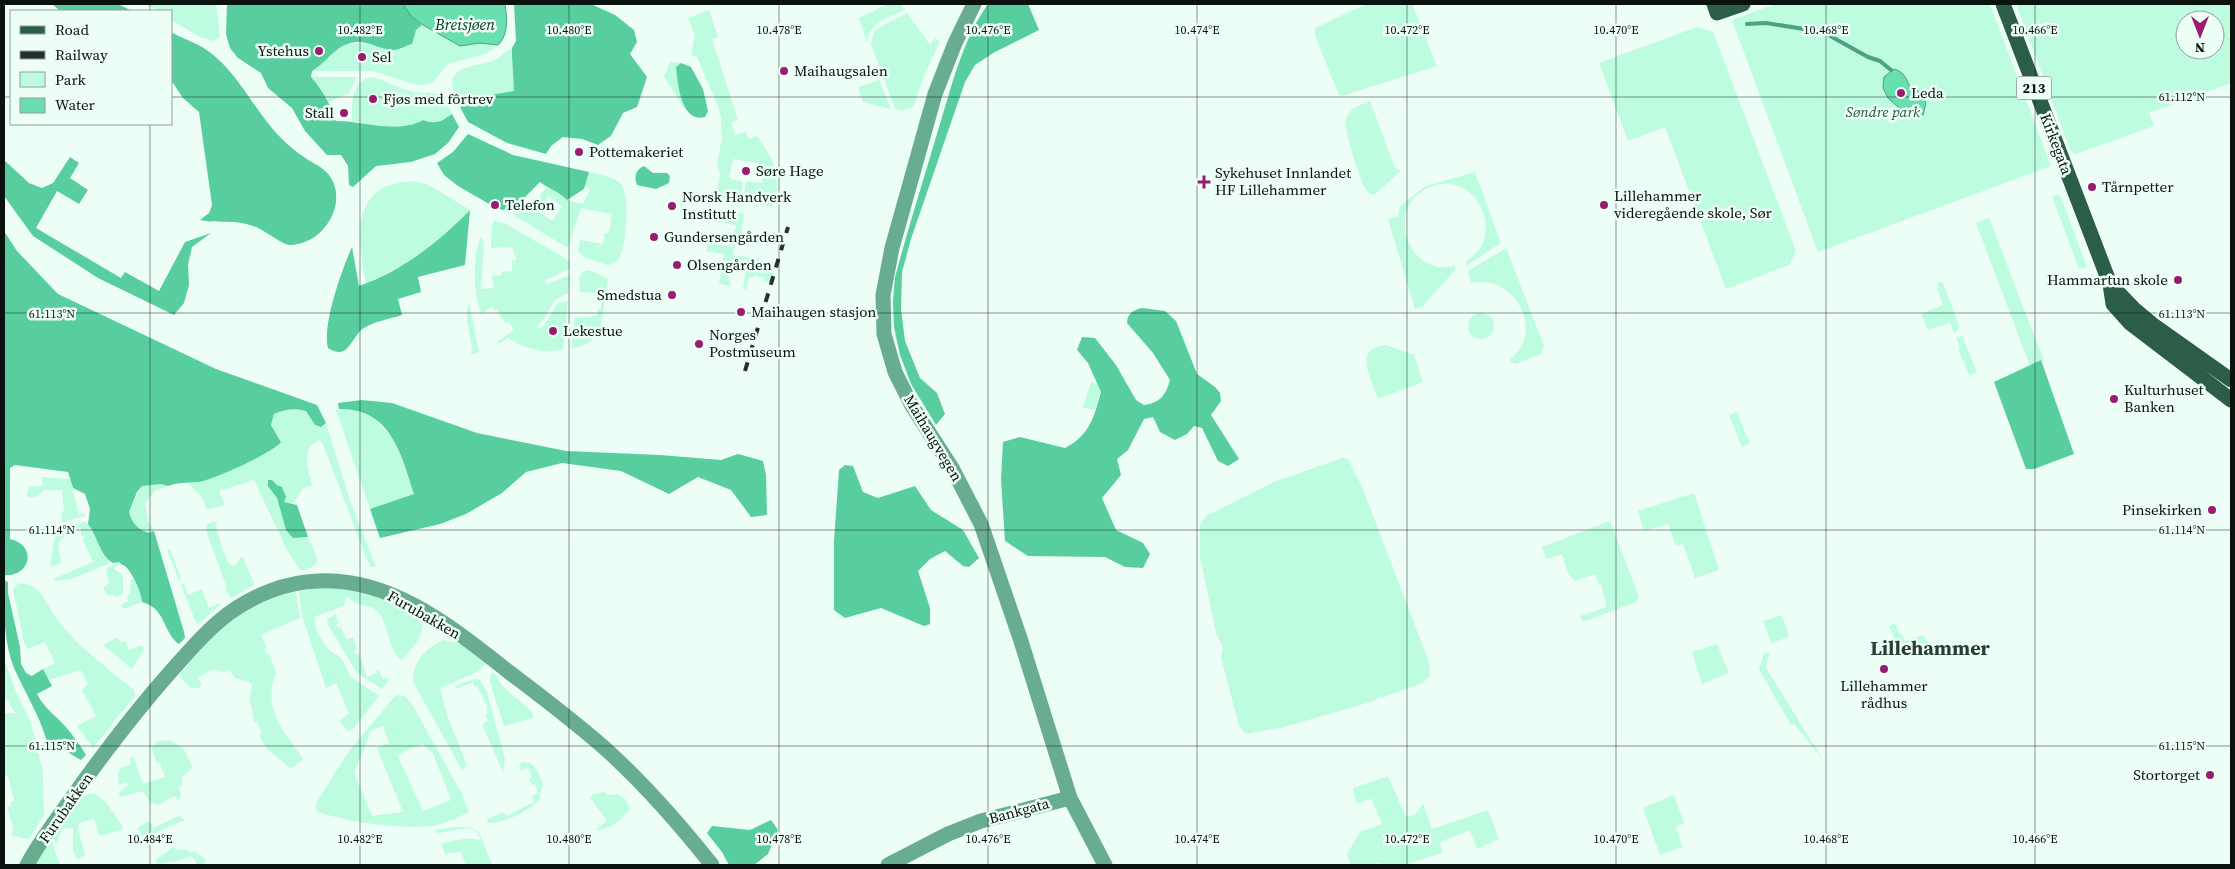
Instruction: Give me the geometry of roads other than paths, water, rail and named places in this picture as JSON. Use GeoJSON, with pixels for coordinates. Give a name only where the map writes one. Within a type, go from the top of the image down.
{"type":"FeatureCollection","features":[{"type":"Feature","properties":{"kind":"main road"},"geometry":{"type":"LineString","coordinates":[[1715,9],[1743,4]]}},
{"type":"Feature","properties":{"kind":"main road","name":"Kirkegata"},"geometry":{"type":"LineString","coordinates":[[2003,4],[2110,284]]}},
{"type":"Feature","properties":{"kind":"main road","name":"213"},"geometry":{"type":"LineString","coordinates":[[2110,284],[2134,309],[2152,324],[2230,379]]}},
{"type":"Feature","properties":{"kind":"main road","name":"213"},"geometry":{"type":"LineString","coordinates":[[2110,284],[2113,304],[2130,323],[2231,400]]}},
{"type":"Feature","properties":{"kind":"main road"},"geometry":{"type":"LineString","coordinates":[[2201,357],[2206,380]]}},
{"type":"Feature","properties":{"kind":"main road","name":"213"},"geometry":{"type":"LineString","coordinates":[[2206,380],[2230,379]]}},
{"type":"Feature","properties":{"kind":"street","name":"Maihaugvegen"},"geometry":{"type":"LineString","coordinates":[[974,4],[954,43],[935,94],[892,248],[883,295],[884,334],[895,372],[912,406],[952,468],[981,524],[1020,638],[1070,798],[1105,865]]}},
{"type":"Feature","properties":{"kind":"street","name":"Furubakken"},"geometry":{"type":"LineString","coordinates":[[28,865],[53,825],[120,731],[202,637],[230,613],[273,590],[296,583],[334,581],[350,582],[377,589],[404,600],[441,622],[495,661],[558,709],[610,754],[665,809],[712,865]]}},
{"type":"Feature","properties":{"kind":"street","name":"Bankgata"},"geometry":{"type":"LineString","coordinates":[[888,865],[948,834],[981,821],[1070,798]]}},
{"type":"Feature","properties":{"kind":"water","name":"Breisjøen"},"geometry":{"type":"Polygon","coordinates":[[[403,4],[505,4],[506,31],[498,45],[480,43],[460,46],[423,25],[411,16],[403,4]]]}},
{"type":"Feature","properties":{"kind":"water"},"geometry":{"type":"Polygon","coordinates":[[[1894,69],[1903,74],[1910,87],[1920,92],[1926,103],[1923,115],[1915,118],[1908,116],[1888,98],[1883,88],[1884,77],[1894,69]]]}},
{"type":"Feature","properties":{"kind":"waterway"},"geometry":{"type":"LineString","coordinates":[[1747,24],[1766,23],[1823,32],[1868,57],[1880,61],[1891,70]]}},
{"type":"Feature","properties":{"kind":"railway"},"geometry":{"type":"LineString","coordinates":[[745,371],[788,227]]}},
{"type":"Feature","properties":{"kind":"place","name":"Ystehus"},"geometry":{"type":"Point","coordinates":[319,51]}},
{"type":"Feature","properties":{"kind":"place","name":"Sel"},"geometry":{"type":"Point","coordinates":[362,57]}},
{"type":"Feature","properties":{"kind":"place","name":"Maihaugsalen"},"geometry":{"type":"Point","coordinates":[784,71]}},
{"type":"Feature","properties":{"kind":"place","name":"Leda"},"geometry":{"type":"Point","coordinates":[1901,93]}},
{"type":"Feature","properties":{"kind":"place","name":"Fjøs med fôrtrev"},"geometry":{"type":"Point","coordinates":[373,99]}},
{"type":"Feature","properties":{"kind":"place","name":"Stall"},"geometry":{"type":"Point","coordinates":[344,113]}},
{"type":"Feature","properties":{"kind":"place","name":"Pottemakeriet"},"geometry":{"type":"Point","coordinates":[579,152]}},
{"type":"Feature","properties":{"kind":"place","name":"Søre Hage"},"geometry":{"type":"Point","coordinates":[746,171]}},
{"type":"Feature","properties":{"kind":"place","name":"Sykehuset Innlandet HF Lillehammer"},"geometry":{"type":"Point","coordinates":[1204,182]}},
{"type":"Feature","properties":{"kind":"place","name":"Tårnpetter"},"geometry":{"type":"Point","coordinates":[2092,187]}},
{"type":"Feature","properties":{"kind":"place","name":"Telefon"},"geometry":{"type":"Point","coordinates":[495,205]}},
{"type":"Feature","properties":{"kind":"place","name":"Lillehammer videregående skole, Sør"},"geometry":{"type":"Point","coordinates":[1604,205]}},
{"type":"Feature","properties":{"kind":"place","name":"Norsk Handverk Institutt"},"geometry":{"type":"Point","coordinates":[672,206]}},
{"type":"Feature","properties":{"kind":"place","name":"Gundersengården"},"geometry":{"type":"Point","coordinates":[654,237]}},
{"type":"Feature","properties":{"kind":"place","name":"Olsengården"},"geometry":{"type":"Point","coordinates":[677,265]}},
{"type":"Feature","properties":{"kind":"place","name":"Hammartun skole"},"geometry":{"type":"Point","coordinates":[2178,280]}},
{"type":"Feature","properties":{"kind":"place","name":"Smedstua"},"geometry":{"type":"Point","coordinates":[672,295]}},
{"type":"Feature","properties":{"kind":"place","name":"Maihaugen stasjon"},"geometry":{"type":"Point","coordinates":[741,312]}},
{"type":"Feature","properties":{"kind":"place","name":"Lekestue"},"geometry":{"type":"Point","coordinates":[553,331]}},
{"type":"Feature","properties":{"kind":"place","name":"Norges Postmuseum"},"geometry":{"type":"Point","coordinates":[699,344]}},
{"type":"Feature","properties":{"kind":"place","name":"Kulturhuset Banken"},"geometry":{"type":"Point","coordinates":[2114,399]}},
{"type":"Feature","properties":{"kind":"place","name":"Pinsekirken"},"geometry":{"type":"Point","coordinates":[2212,510]}},
{"type":"Feature","properties":{"kind":"place","name":"Lillehammer rådhus"},"geometry":{"type":"Point","coordinates":[1884,669]}},
{"type":"Feature","properties":{"kind":"place","name":"Stortorget"},"geometry":{"type":"Point","coordinates":[2210,775]}},
{"type":"Feature","properties":{"kind":"district","name":"Lillehammer"},"geometry":{"type":"Point","coordinates":[1930,648]}},
{"type":"Feature","properties":{"kind":"park label","name":"Søndre park"},"geometry":{"type":"Point","coordinates":[1883,112]}}]}
